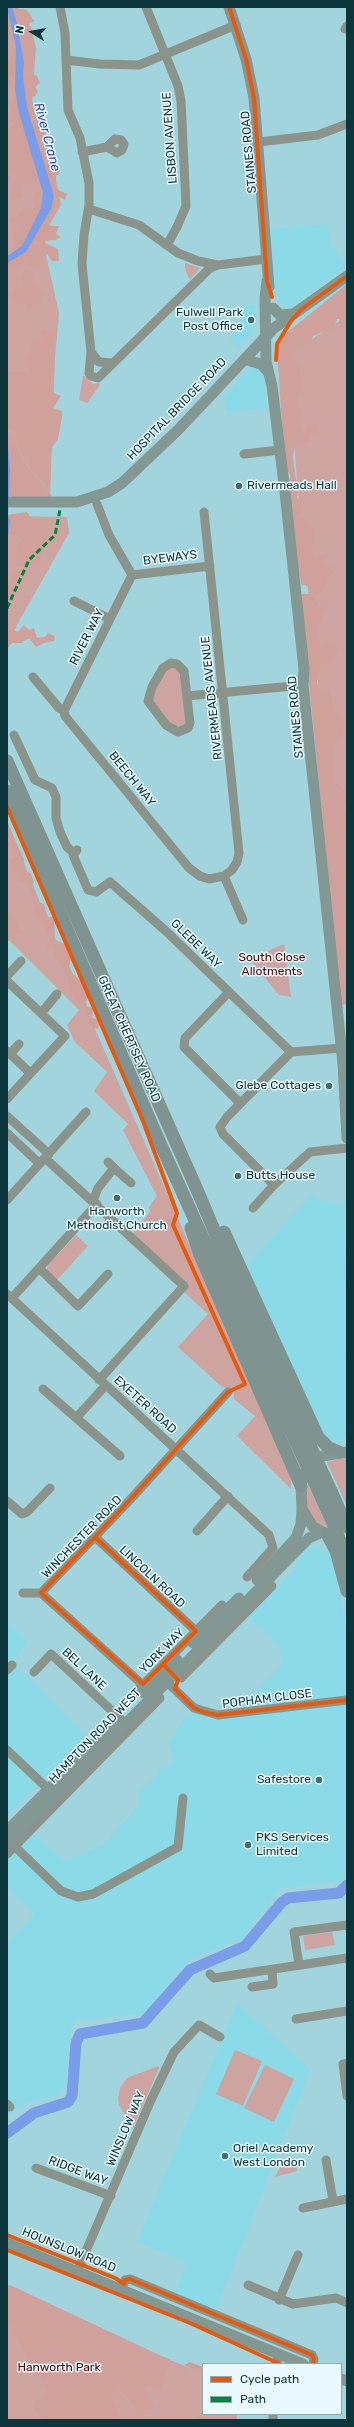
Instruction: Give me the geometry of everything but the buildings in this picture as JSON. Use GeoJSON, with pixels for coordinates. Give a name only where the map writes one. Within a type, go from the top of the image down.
{"type":"FeatureCollection","features":[{"type":"Feature","properties":{"kind":"highway","name":"GREAT CHERTSEY ROAD"},"geometry":{"type":"LineString","coordinates":[[7,761],[198,1192],[246,1320]]}},
{"type":"Feature","properties":{"kind":"highway","name":"GREAT CHERTSEY ROAD"},"geometry":{"type":"LineString","coordinates":[[7,790],[160,1143],[246,1320]]}},
{"type":"Feature","properties":{"kind":"highway"},"geometry":{"type":"LineString","coordinates":[[160,1143],[200,1255],[302,1480]]}},
{"type":"Feature","properties":{"kind":"highway"},"geometry":{"type":"LineString","coordinates":[[198,1192],[221,1227],[318,1437],[329,1448],[344,1450]]}},
{"type":"Feature","properties":{"kind":"highway"},"geometry":{"type":"LineString","coordinates":[[246,1320],[331,1491],[347,1527]]}},
{"type":"Feature","properties":{"kind":"highway"},"geometry":{"type":"LineString","coordinates":[[246,1320],[334,1522],[347,1559]]}},
{"type":"Feature","properties":{"kind":"highway"},"geometry":{"type":"LineString","coordinates":[[325,1533],[336,1551],[347,1591]]}},
{"type":"Feature","properties":{"kind":"main road","name":"STAINES ROAD"},"geometry":{"type":"LineString","coordinates":[[229,7],[236,25],[250,78],[259,142],[267,282],[265,298],[270,336],[272,383],[304,669],[303,684],[342,1048],[347,1138]]}},
{"type":"Feature","properties":{"kind":"main road"},"geometry":{"type":"LineString","coordinates":[[270,336],[292,314],[347,276]]}},
{"type":"Feature","properties":{"kind":"main road","name":"STAINES ROAD"},"geometry":{"type":"LineString","coordinates":[[267,282],[273,308],[268,372],[272,383]]}},
{"type":"Feature","properties":{"kind":"main road"},"geometry":{"type":"LineString","coordinates":[[273,308],[280,315],[292,314]]}},
{"type":"Feature","properties":{"kind":"main road"},"geometry":{"type":"LineString","coordinates":[[270,336],[302,308]]}},
{"type":"Feature","properties":{"kind":"main road","name":"HOSPITAL BRIDGE ROAD"},"geometry":{"type":"LineString","coordinates":[[7,502],[26,505],[54,506],[77,502],[96,501],[122,482],[213,398],[250,361],[270,336]]}},
{"type":"Feature","properties":{"kind":"main road","name":"HOSPITAL BRIDGE ROAD"},"geometry":{"type":"LineString","coordinates":[[213,398],[270,336]]}},
{"type":"Feature","properties":{"kind":"main road"},"geometry":{"type":"LineString","coordinates":[[250,361],[261,364],[268,372]]}},
{"type":"Feature","properties":{"kind":"main road","name":"HOSPITAL BRIDGE ROAD"},"geometry":{"type":"LineString","coordinates":[[7,509],[26,505]]}},
{"type":"Feature","properties":{"kind":"main road"},"geometry":{"type":"LineString","coordinates":[[323,1456],[344,1450]]}},
{"type":"Feature","properties":{"kind":"main road"},"geometry":{"type":"LineString","coordinates":[[302,1480],[302,1509],[313,1527],[325,1533]]}},
{"type":"Feature","properties":{"kind":"main road","name":"HAMPTON ROAD WEST"},"geometry":{"type":"LineString","coordinates":[[9,1840],[49,1801],[296,1538],[301,1524],[302,1509]]}},
{"type":"Feature","properties":{"kind":"main road","name":"HAMPTON ROAD WEST"},"geometry":{"type":"LineString","coordinates":[[259,1579],[309,1538],[325,1533]]}},
{"type":"Feature","properties":{"kind":"main road","name":"HAMPTON ROAD WEST"},"geometry":{"type":"LineString","coordinates":[[9,1840],[48,1789],[123,1721]]}},
{"type":"Feature","properties":{"kind":"main road","name":"HOUNSLOW ROAD"},"geometry":{"type":"LineString","coordinates":[[7,2243],[77,2272],[123,2286],[216,2328],[278,2359],[298,2363]]}},
{"type":"Feature","properties":{"kind":"street"},"geometry":{"type":"LineString","coordinates":[[60,7],[66,60],[68,110],[80,138],[89,182],[89,209],[84,235],[82,264],[91,352],[89,373],[91,376],[98,378],[210,268],[218,265],[266,259]]}},
{"type":"Feature","properties":{"kind":"street","name":"LISBON AVENUE"},"geometry":{"type":"LineString","coordinates":[[146,7],[178,86],[181,101],[187,198],[183,216],[167,245]]}},
{"type":"Feature","properties":{"kind":"street"},"geometry":{"type":"LineString","coordinates":[[66,60],[129,66],[139,65],[236,25]]}},
{"type":"Feature","properties":{"kind":"street"},"geometry":{"type":"LineString","coordinates":[[259,142],[295,139],[318,134],[347,124]]}},
{"type":"Feature","properties":{"kind":"street"},"geometry":{"type":"LineString","coordinates":[[82,152],[107,148]]}},
{"type":"Feature","properties":{"kind":"street"},"geometry":{"type":"LineString","coordinates":[[89,209],[138,225],[187,257],[218,265]]}},
{"type":"Feature","properties":{"kind":"street"},"geometry":{"type":"LineString","coordinates":[[91,352],[99,362],[113,363]]}},
{"type":"Feature","properties":{"kind":"street"},"geometry":{"type":"LineString","coordinates":[[244,454],[280,450]]}},
{"type":"Feature","properties":{"kind":"street"},"geometry":{"type":"LineString","coordinates":[[96,501],[109,535],[132,575]]}},
{"type":"Feature","properties":{"kind":"street","name":"RIVERMEADS AVENUE"},"geometry":{"type":"LineString","coordinates":[[204,512],[224,693],[239,853],[237,862],[224,876]]}},
{"type":"Feature","properties":{"kind":"street","name":"BYEWAYS"},"geometry":{"type":"LineString","coordinates":[[132,575],[210,566]]}},
{"type":"Feature","properties":{"kind":"street","name":"RIVER WAY"},"geometry":{"type":"LineString","coordinates":[[64,711],[132,575]]}},
{"type":"Feature","properties":{"kind":"street"},"geometry":{"type":"LineString","coordinates":[[74,601],[110,619]]}},
{"type":"Feature","properties":{"kind":"street"},"geometry":{"type":"LineString","coordinates":[[171,663],[182,667],[184,671],[187,696],[190,722],[188,728],[178,732],[166,725],[148,701],[152,687],[163,668],[171,663]]}},
{"type":"Feature","properties":{"kind":"street","name":"BEECH WAY"},"geometry":{"type":"LineString","coordinates":[[33,677],[59,708],[64,711],[65,716],[189,868],[200,876],[209,879],[224,876]]}},
{"type":"Feature","properties":{"kind":"street"},"geometry":{"type":"LineString","coordinates":[[187,696],[303,684]]}},
{"type":"Feature","properties":{"kind":"street","name":"GLEBE WAY"},"geometry":{"type":"LineString","coordinates":[[14,735],[35,780],[52,788],[56,797],[56,818],[60,832],[67,847],[75,851],[84,884],[88,890],[96,892],[110,882],[167,932],[291,1052]]}},
{"type":"Feature","properties":{"kind":"street"},"geometry":{"type":"LineString","coordinates":[[224,876],[243,920]]}},
{"type":"Feature","properties":{"kind":"street"},"geometry":{"type":"LineString","coordinates":[[7,976],[21,961]]}},
{"type":"Feature","properties":{"kind":"street"},"geometry":{"type":"LineString","coordinates":[[7,981],[42,1012],[65,1036],[7,1099]]}},
{"type":"Feature","properties":{"kind":"street"},"geometry":{"type":"LineString","coordinates":[[229,992],[185,1038],[184,1047],[240,1104]]}},
{"type":"Feature","properties":{"kind":"street"},"geometry":{"type":"LineString","coordinates":[[42,1012],[57,994]]}},
{"type":"Feature","properties":{"kind":"street"},"geometry":{"type":"LineString","coordinates":[[20,1044],[8,1052],[30,1073]]}},
{"type":"Feature","properties":{"kind":"street"},"geometry":{"type":"LineString","coordinates":[[274,1185],[220,1131],[221,1123],[291,1052],[342,1048]]}},
{"type":"Feature","properties":{"kind":"street"},"geometry":{"type":"LineString","coordinates":[[7,1200],[86,1112]]}},
{"type":"Feature","properties":{"kind":"street"},"geometry":{"type":"LineString","coordinates":[[7,1116],[45,1159]]}},
{"type":"Feature","properties":{"kind":"street"},"geometry":{"type":"LineString","coordinates":[[7,1133],[45,1159],[95,1203],[184,1286],[102,1383],[77,1417]]}},
{"type":"Feature","properties":{"kind":"street"},"geometry":{"type":"LineString","coordinates":[[253,1208],[274,1185],[310,1152],[347,1148]]}},
{"type":"Feature","properties":{"kind":"street"},"geometry":{"type":"LineString","coordinates":[[10,1296],[40,1269],[95,1203],[98,1188],[111,1165],[131,1183]]}},
{"type":"Feature","properties":{"kind":"street"},"geometry":{"type":"LineString","coordinates":[[40,1269],[78,1306],[108,1274]]}},
{"type":"Feature","properties":{"kind":"street","name":"EXETER ROAD"},"geometry":{"type":"LineString","coordinates":[[10,1296],[102,1383],[270,1535],[273,1542],[273,1548],[259,1579]]}},
{"type":"Feature","properties":{"kind":"street"},"geometry":{"type":"LineString","coordinates":[[43,1389],[120,1456]]}},
{"type":"Feature","properties":{"kind":"street","name":"WINCHESTER ROAD"},"geometry":{"type":"LineString","coordinates":[[41,1593],[176,1450],[228,1392]]}},
{"type":"Feature","properties":{"kind":"street"},"geometry":{"type":"LineString","coordinates":[[7,1501],[22,1514],[27,1512],[50,1488]]}},
{"type":"Feature","properties":{"kind":"street"},"geometry":{"type":"LineString","coordinates":[[197,1531],[228,1496]]}},
{"type":"Feature","properties":{"kind":"street","name":"LINCOLN ROAD"},"geometry":{"type":"LineString","coordinates":[[95,1537],[196,1631]]}},
{"type":"Feature","properties":{"kind":"street","name":"HAMPTON ROAD WEST"},"geometry":{"type":"LineString","coordinates":[[181,1678],[259,1579]]}},
{"type":"Feature","properties":{"kind":"street","name":"WINCHESTER ROAD"},"geometry":{"type":"LineString","coordinates":[[23,1593],[41,1593],[151,1692]]}},
{"type":"Feature","properties":{"kind":"street","name":"YORK WAY"},"geometry":{"type":"LineString","coordinates":[[131,1697],[151,1692],[196,1631],[222,1605]]}},
{"type":"Feature","properties":{"kind":"street","name":"BEL LANE"},"geometry":{"type":"LineString","coordinates":[[34,1672],[51,1654],[123,1721]]}},
{"type":"Feature","properties":{"kind":"street","name":"POPHAM CLOSE"},"geometry":{"type":"LineString","coordinates":[[164,1679],[194,1708],[218,1716],[347,1700]]}},
{"type":"Feature","properties":{"kind":"street","name":"HAMPTON ROAD WEST"},"geometry":{"type":"LineString","coordinates":[[7,1854],[9,1840],[151,1692]]}},
{"type":"Feature","properties":{"kind":"street"},"geometry":{"type":"LineString","coordinates":[[7,1750],[48,1789],[49,1801]]}},
{"type":"Feature","properties":{"kind":"street"},"geometry":{"type":"LineString","coordinates":[[9,1840],[61,1891],[78,1897],[93,1894],[178,1846],[183,1798]]}},
{"type":"Feature","properties":{"kind":"street"},"geometry":{"type":"LineString","coordinates":[[299,1965],[294,1932],[347,1925]]}},
{"type":"Feature","properties":{"kind":"street"},"geometry":{"type":"LineString","coordinates":[[210,1974],[214,1978],[347,1958]]}},
{"type":"Feature","properties":{"kind":"street"},"geometry":{"type":"LineString","coordinates":[[252,1987],[274,1984],[272,1970]]}},
{"type":"Feature","properties":{"kind":"street"},"geometry":{"type":"LineString","coordinates":[[296,2019],[347,2011]]}},
{"type":"Feature","properties":{"kind":"street","name":"WINSLOW WAY"},"geometry":{"type":"LineString","coordinates":[[77,2272],[151,2100],[174,2052],[199,2025],[220,2038]]}},
{"type":"Feature","properties":{"kind":"street"},"geometry":{"type":"LineString","coordinates":[[347,2063],[343,2064],[347,2096]]}},
{"type":"Feature","properties":{"kind":"street"},"geometry":{"type":"LineString","coordinates":[[326,2160],[333,2201]]}},
{"type":"Feature","properties":{"kind":"street","name":"RIDGE WAY"},"geometry":{"type":"LineString","coordinates":[[36,2168],[111,2196]]}},
{"type":"Feature","properties":{"kind":"street"},"geometry":{"type":"LineString","coordinates":[[303,2208],[347,2199]]}},
{"type":"Feature","properties":{"kind":"street"},"geometry":{"type":"LineString","coordinates":[[279,2300],[298,2254]]}},
{"type":"Feature","properties":{"kind":"street"},"geometry":{"type":"LineString","coordinates":[[123,2286],[125,2280],[130,2279],[312,2355],[314,2363]]}},
{"type":"Feature","properties":{"kind":"street"},"geometry":{"type":"LineString","coordinates":[[248,2285],[279,2300],[293,2304],[336,2298],[347,2303]]}},
{"type":"Feature","properties":{"kind":"street"},"geometry":{"type":"LineString","coordinates":[[216,2328],[220,2317]]}},
{"type":"Feature","properties":{"kind":"shaded area"},"geometry":{"type":"Polygon","coordinates":[[[328,224],[330,244],[347,266],[290,308],[278,301],[274,283],[272,229],[328,224]]]}},
{"type":"Feature","properties":{"kind":"shaded area"},"geometry":{"type":"Polygon","coordinates":[[[255,305],[256,324],[250,335],[238,347],[230,338],[240,327],[243,306],[255,305]]]}},
{"type":"Feature","properties":{"kind":"shaded area"},"geometry":{"type":"Polygon","coordinates":[[[255,365],[264,372],[267,408],[226,411],[224,398],[249,368],[255,365]]]}},
{"type":"Feature","properties":{"kind":"shaded area"},"geometry":{"type":"Polygon","coordinates":[[[313,1194],[320,1202],[344,1203],[347,1436],[341,1442],[326,1439],[247,1265],[260,1249],[313,1194]]]}},
{"type":"Feature","properties":{"kind":"shaded area"},"geometry":{"type":"Polygon","coordinates":[[[315,1547],[332,1554],[336,1565],[347,1636],[347,1696],[239,1709],[282,1665],[280,1646],[246,1616],[296,1569],[295,1563],[309,1548],[315,1547]]]}},
{"type":"Feature","properties":{"kind":"shaded area"},"geometry":{"type":"Polygon","coordinates":[[[7,1622],[28,1642],[13,1659],[19,1665],[17,1667],[88,1737],[7,1815],[7,1622]]]}},
{"type":"Feature","properties":{"kind":"shaded area"},"geometry":{"type":"Polygon","coordinates":[[[347,1704],[347,1872],[341,1881],[280,1889],[240,1940],[188,1960],[143,2014],[76,2020],[71,2028],[65,2084],[59,2095],[27,2102],[7,2118],[7,1943],[35,1914],[7,1886],[7,1859],[34,1833],[64,1861],[102,1846],[141,1803],[136,1796],[158,1773],[160,1764],[165,1770],[174,1761],[168,1742],[178,1733],[175,1729],[195,1710],[202,1715],[347,1704]]]}},
{"type":"Feature","properties":{"kind":"shaded area","name":"Oriel Academy West London"},"geometry":{"type":"Polygon","coordinates":[[[237,2003],[310,2070],[216,2310],[175,2292],[187,2262],[137,2242],[237,2003]]]}},
{"type":"Feature","properties":{"kind":"green space"},"geometry":{"type":"Polygon","coordinates":[[[7,7],[17,7],[32,29],[36,48],[32,100],[57,185],[61,205],[42,237],[59,313],[55,358],[50,499],[7,496],[7,7]]]}},
{"type":"Feature","properties":{"kind":"green space"},"geometry":{"type":"Polygon","coordinates":[[[7,7],[27,10],[34,21],[27,25],[31,31],[35,51],[32,68],[28,73],[23,72],[24,49],[21,40],[22,35],[20,33],[14,41],[10,33],[7,34],[7,7]]]}},
{"type":"Feature","properties":{"kind":"green space"},"geometry":{"type":"Polygon","coordinates":[[[17,54],[18,73],[12,77],[7,76],[7,64],[12,55],[17,54]]]}},
{"type":"Feature","properties":{"kind":"green space"},"geometry":{"type":"Polygon","coordinates":[[[28,73],[37,76],[40,83],[35,87],[38,91],[35,96],[31,98],[34,111],[32,113],[39,130],[47,132],[47,134],[41,136],[42,147],[50,169],[57,165],[60,169],[59,174],[56,176],[56,186],[57,189],[67,194],[65,200],[56,195],[54,189],[51,198],[42,191],[43,184],[34,180],[23,181],[20,188],[23,194],[22,198],[13,200],[10,195],[17,177],[13,171],[9,184],[7,183],[7,130],[15,124],[7,120],[7,115],[12,113],[8,106],[14,101],[18,85],[28,73]]]}},
{"type":"Feature","properties":{"kind":"green space"},"geometry":{"type":"Polygon","coordinates":[[[37,191],[45,199],[54,200],[55,207],[45,222],[51,226],[59,226],[56,234],[61,237],[55,240],[45,241],[45,243],[58,249],[59,261],[52,261],[47,254],[42,256],[38,273],[25,261],[16,269],[11,266],[7,268],[7,256],[12,260],[19,257],[14,243],[16,239],[13,236],[15,230],[21,228],[10,222],[12,217],[17,218],[21,211],[27,208],[35,208],[32,197],[37,191]]]}},
{"type":"Feature","properties":{"kind":"green space"},"geometry":{"type":"Polygon","coordinates":[[[185,263],[200,268],[190,280],[185,269],[185,263]]]}},
{"type":"Feature","properties":{"kind":"green space"},"geometry":{"type":"Polygon","coordinates":[[[25,270],[33,274],[32,284],[44,292],[43,301],[38,306],[28,309],[25,303],[18,304],[12,299],[16,288],[25,284],[21,279],[25,270]]]}},
{"type":"Feature","properties":{"kind":"green space"},"geometry":{"type":"Polygon","coordinates":[[[347,284],[347,325],[341,327],[339,319],[337,319],[334,327],[313,336],[311,342],[296,348],[291,355],[292,360],[299,366],[302,389],[296,399],[302,413],[299,420],[300,427],[304,434],[309,423],[318,425],[315,434],[307,435],[309,438],[308,442],[296,442],[293,456],[295,475],[299,487],[297,497],[303,507],[300,516],[314,528],[315,536],[311,549],[314,558],[321,554],[326,556],[323,565],[329,566],[333,573],[327,577],[326,587],[317,593],[310,587],[301,584],[287,483],[291,476],[285,467],[277,351],[284,335],[347,284]]]}},
{"type":"Feature","properties":{"kind":"green space"},"geometry":{"type":"Polygon","coordinates":[[[347,316],[347,853],[319,693],[299,505],[288,364],[289,351],[306,343],[347,316]]]}},
{"type":"Feature","properties":{"kind":"green space"},"geometry":{"type":"Polygon","coordinates":[[[41,331],[46,331],[54,335],[52,392],[61,396],[53,408],[62,411],[58,439],[49,451],[49,488],[29,465],[29,458],[26,453],[20,452],[15,431],[10,430],[7,427],[7,372],[29,373],[30,367],[26,361],[31,355],[31,342],[37,338],[42,340],[41,331]]]}},
{"type":"Feature","properties":{"kind":"green space"},"geometry":{"type":"Polygon","coordinates":[[[83,376],[85,376],[93,384],[99,383],[100,385],[87,403],[79,400],[83,376]]]}},
{"type":"Feature","properties":{"kind":"green space"},"geometry":{"type":"Polygon","coordinates":[[[7,435],[11,437],[22,461],[45,490],[51,495],[51,498],[12,498],[7,486],[10,448],[7,447],[7,435]]]}},
{"type":"Feature","properties":{"kind":"green space"},"geometry":{"type":"Polygon","coordinates":[[[27,512],[31,519],[53,520],[38,563],[22,567],[17,566],[16,553],[18,543],[24,538],[7,533],[7,515],[27,512]]]}},
{"type":"Feature","properties":{"kind":"green space"},"geometry":{"type":"Polygon","coordinates":[[[11,516],[67,517],[69,533],[18,623],[7,648],[7,540],[11,516]]]}},
{"type":"Feature","properties":{"kind":"green space"},"geometry":{"type":"Polygon","coordinates":[[[20,571],[18,590],[7,602],[7,584],[14,573],[20,571]]]}},
{"type":"Feature","properties":{"kind":"green space"},"geometry":{"type":"Polygon","coordinates":[[[300,594],[310,594],[320,608],[327,606],[328,609],[317,624],[316,637],[322,647],[327,641],[338,649],[330,662],[325,662],[321,658],[317,683],[320,692],[330,691],[334,712],[344,717],[343,733],[334,744],[335,783],[347,794],[347,799],[341,809],[347,815],[347,1004],[341,1005],[300,594]]]}},
{"type":"Feature","properties":{"kind":"green space"},"geometry":{"type":"Polygon","coordinates":[[[24,625],[29,630],[34,628],[37,638],[45,637],[48,633],[55,636],[54,641],[44,643],[36,647],[29,638],[21,643],[12,643],[7,649],[7,627],[18,632],[24,625]]]}},
{"type":"Feature","properties":{"kind":"green space"},"geometry":{"type":"Polygon","coordinates":[[[182,667],[190,723],[172,731],[149,695],[163,668],[182,667]]]}},
{"type":"Feature","properties":{"kind":"green space"},"geometry":{"type":"Polygon","coordinates":[[[7,820],[43,910],[291,1477],[291,1489],[237,1436],[255,1416],[234,1399],[233,1390],[222,1387],[178,1347],[208,1314],[127,1240],[150,1212],[149,1207],[157,1196],[123,1130],[128,1124],[94,1091],[107,1072],[75,1042],[67,1025],[79,1010],[7,938],[7,820]]]}},
{"type":"Feature","properties":{"kind":"green space"},"geometry":{"type":"Polygon","coordinates":[[[7,823],[24,859],[24,869],[31,874],[34,882],[32,888],[37,901],[44,904],[48,917],[54,917],[55,940],[65,944],[71,959],[69,966],[73,974],[83,983],[88,996],[86,1002],[87,1007],[93,1008],[92,1018],[97,1019],[100,1025],[97,1029],[93,1028],[88,1021],[90,1015],[85,1015],[86,1008],[82,1003],[77,1002],[70,989],[68,975],[64,973],[64,967],[57,961],[53,947],[47,950],[46,946],[51,942],[48,932],[32,913],[37,904],[27,884],[19,881],[9,861],[19,855],[14,848],[10,848],[7,841],[7,823]]]}},
{"type":"Feature","properties":{"kind":"green space"},"geometry":{"type":"Polygon","coordinates":[[[7,914],[13,915],[20,932],[7,942],[7,914]]]}},
{"type":"Feature","properties":{"kind":"green space","name":"South Close Allotments"},"geometry":{"type":"Polygon","coordinates":[[[284,944],[291,997],[279,995],[250,959],[284,944]]]}},
{"type":"Feature","properties":{"kind":"green space"},"geometry":{"type":"Polygon","coordinates":[[[76,1235],[88,1246],[57,1280],[47,1271],[47,1266],[76,1235]]]}},
{"type":"Feature","properties":{"kind":"green space"},"geometry":{"type":"Polygon","coordinates":[[[347,1457],[347,1506],[327,1462],[347,1457]]]}},
{"type":"Feature","properties":{"kind":"green space"},"geometry":{"type":"Polygon","coordinates":[[[308,1485],[328,1528],[314,1522],[306,1508],[306,1490],[308,1485]]]}},
{"type":"Feature","properties":{"kind":"green space"},"geometry":{"type":"Polygon","coordinates":[[[332,1932],[335,1945],[305,1950],[303,1936],[332,1932]]]}},
{"type":"Feature","properties":{"kind":"green space"},"geometry":{"type":"Polygon","coordinates":[[[235,2050],[262,2061],[243,2106],[216,2094],[235,2050]]]}},
{"type":"Feature","properties":{"kind":"green space"},"geometry":{"type":"Polygon","coordinates":[[[265,2065],[294,2079],[274,2122],[244,2108],[265,2065]]]}},
{"type":"Feature","properties":{"kind":"green space"},"geometry":{"type":"Polygon","coordinates":[[[158,2066],[159,2068],[133,2128],[119,2105],[118,2098],[120,2088],[127,2078],[158,2066]]]}},
{"type":"Feature","properties":{"kind":"green space"},"geometry":{"type":"Polygon","coordinates":[[[296,2159],[297,2171],[275,2177],[283,2162],[296,2159]]]}},
{"type":"Feature","properties":{"kind":"green space","name":"Hanworth Park"},"geometry":{"type":"Polygon","coordinates":[[[10,2285],[170,2360],[161,2389],[146,2384],[144,2392],[155,2409],[139,2410],[120,2389],[110,2394],[121,2420],[45,2420],[32,2406],[47,2390],[7,2321],[7,2286],[10,2285]]]}},
{"type":"Feature","properties":{"kind":"green space","name":"Hanworth Park"},"geometry":{"type":"Polygon","coordinates":[[[7,2290],[202,2374],[202,2415],[236,2420],[7,2420],[7,2290]]]}},
{"type":"Feature","properties":{"kind":"green space"},"geometry":{"type":"Polygon","coordinates":[[[190,2362],[202,2367],[202,2374],[184,2365],[190,2362]]]}},
{"type":"Feature","properties":{"kind":"green space"},"geometry":{"type":"Polygon","coordinates":[[[202,2412],[202,2415],[237,2415],[237,2420],[195,2420],[202,2412]]]}},
{"type":"Feature","properties":{"kind":"water","name":"River Crane"},"geometry":{"type":"Polygon","coordinates":[[[7,7],[12,7],[18,27],[24,63],[23,76],[27,107],[54,196],[51,209],[26,252],[7,263],[7,256],[22,246],[41,208],[43,193],[19,113],[15,89],[16,48],[7,7]]]}},
{"type":"Feature","properties":{"kind":"water"},"geometry":{"type":"Polygon","coordinates":[[[7,435],[10,471],[8,516],[10,520],[7,545],[7,435]]]}},
{"type":"Feature","properties":{"kind":"waterway"},"geometry":{"type":"LineString","coordinates":[[7,2133],[34,2113],[68,2102],[72,2096],[76,2043],[80,2034],[143,2023],[190,1970],[245,1946],[282,1902],[288,1898],[339,1893],[347,1885]]}},
{"type":"Feature","properties":{"kind":"marked path"},"geometry":{"type":"LineString","coordinates":[[7,608],[29,560],[55,535],[60,510]]}},
{"type":"Feature","properties":{"kind":"cycle path"},"geometry":{"type":"LineString","coordinates":[[229,7],[246,59],[254,98],[267,281],[272,297]]}},
{"type":"Feature","properties":{"kind":"cycle path"},"geometry":{"type":"LineString","coordinates":[[276,360],[277,344],[291,321],[302,309],[347,276]]}},
{"type":"Feature","properties":{"kind":"cycle path"},"geometry":{"type":"LineString","coordinates":[[7,807],[143,1121],[177,1213],[173,1225],[245,1384],[228,1392],[128,1502],[41,1593],[143,1684],[196,1631],[95,1537]]}},
{"type":"Feature","properties":{"kind":"cycle path"},"geometry":{"type":"LineString","coordinates":[[163,1664],[178,1680],[175,1689],[194,1708],[206,1713],[218,1715],[347,1700]]}},
{"type":"Feature","properties":{"kind":"cycle path"},"geometry":{"type":"LineString","coordinates":[[7,2235],[115,2278],[124,2284],[125,2280],[130,2279],[312,2355],[314,2359],[313,2363]]}},
{"type":"Feature","properties":{"kind":"cycle path"},"geometry":{"type":"LineString","coordinates":[[7,2250],[190,2323],[278,2363]]}},
{"type":"Feature","properties":{"kind":"place","name":"Fulwell Park Post Office"},"geometry":{"type":"Point","coordinates":[251,320]}},
{"type":"Feature","properties":{"kind":"place","name":"Rivermeads Hall"},"geometry":{"type":"Point","coordinates":[239,486]}},
{"type":"Feature","properties":{"kind":"place","name":"Glebe Cottages"},"geometry":{"type":"Point","coordinates":[329,1086]}},
{"type":"Feature","properties":{"kind":"place","name":"Butts House"},"geometry":{"type":"Point","coordinates":[238,1176]}},
{"type":"Feature","properties":{"kind":"place","name":"Hanworth Methodist Church"},"geometry":{"type":"Point","coordinates":[117,1198]}},
{"type":"Feature","properties":{"kind":"place","name":"Safestore"},"geometry":{"type":"Point","coordinates":[319,1780]}},
{"type":"Feature","properties":{"kind":"place","name":"PKS Services Limited"},"geometry":{"type":"Point","coordinates":[248,1845]}},
{"type":"Feature","properties":{"kind":"place","name":"Oriel Academy West London"},"geometry":{"type":"Point","coordinates":[225,2156]}}]}
